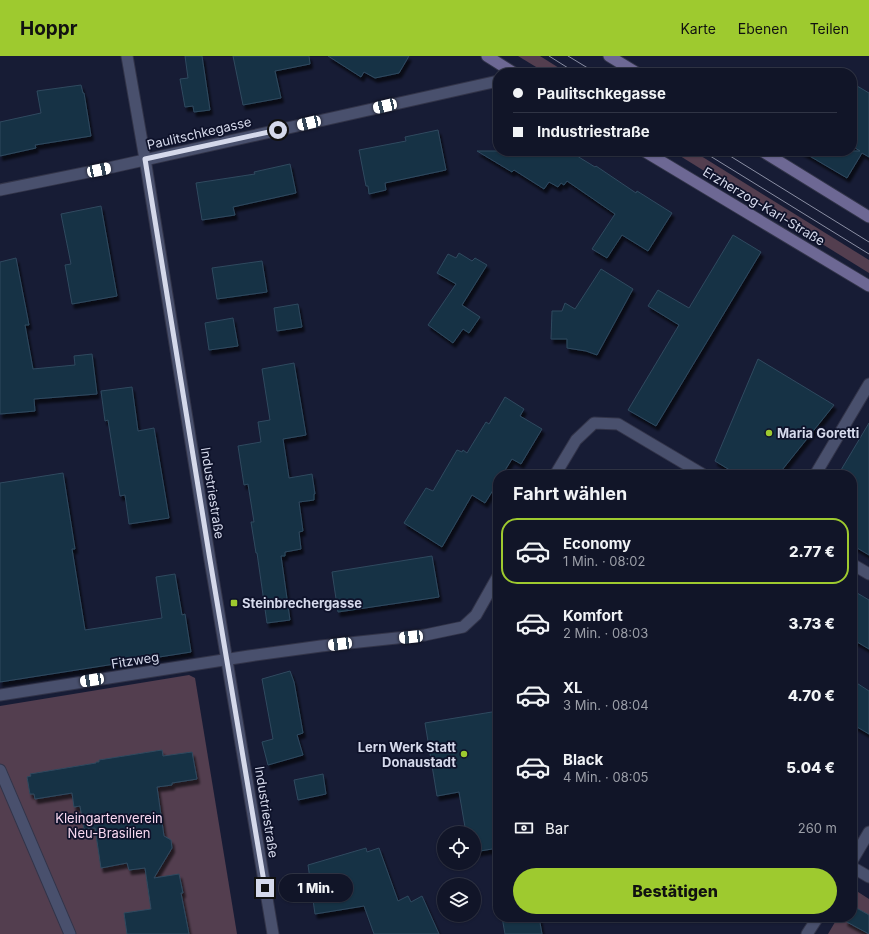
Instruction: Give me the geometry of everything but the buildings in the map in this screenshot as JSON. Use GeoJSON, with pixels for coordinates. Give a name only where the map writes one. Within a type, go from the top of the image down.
{"type":"FeatureCollection","features":[{"type":"Feature","properties":{"kind":"main road"},"geometry":{"type":"LineString","coordinates":[[487,56],[506,68]]}},
{"type":"Feature","properties":{"kind":"main road"},"geometry":{"type":"LineString","coordinates":[[609,56],[629,68]]}},
{"type":"Feature","properties":{"kind":"main road","name":"Erzherzog-Karl-Straße"},"geometry":{"type":"LineString","coordinates":[[652,156],[869,286]]}},
{"type":"Feature","properties":{"kind":"main road"},"geometry":{"type":"LineString","coordinates":[[770,156],[869,217]]}},
{"type":"Feature","properties":{"kind":"street","name":"Industriestraße"},"geometry":{"type":"LineString","coordinates":[[127,56],[273,934]]}},
{"type":"Feature","properties":{"kind":"street","name":"Paulitschkegasse"},"geometry":{"type":"LineString","coordinates":[[0,190],[493,82]]}},
{"type":"Feature","properties":{"kind":"street"},"geometry":{"type":"LineString","coordinates":[[818,470],[869,384]]}},
{"type":"Feature","properties":{"kind":"street"},"geometry":{"type":"LineString","coordinates":[[559,470],[576,440],[594,423],[618,424],[696,470]]}},
{"type":"Feature","properties":{"kind":"street"},"geometry":{"type":"LineString","coordinates":[[857,567],[869,574]]}},
{"type":"Feature","properties":{"kind":"street"},"geometry":{"type":"LineString","coordinates":[[227,660],[321,646],[425,635],[463,627],[476,615],[493,585]]}},
{"type":"Feature","properties":{"kind":"street","name":"Fitzweg"},"geometry":{"type":"LineString","coordinates":[[0,695],[227,660]]}},
{"type":"Feature","properties":{"kind":"street"},"geometry":{"type":"LineString","coordinates":[[0,770],[70,934]]}},
{"type":"Feature","properties":{"kind":"street"},"geometry":{"type":"LineString","coordinates":[[857,852],[869,832]]}},
{"type":"Feature","properties":{"kind":"street"},"geometry":{"type":"LineString","coordinates":[[857,870],[869,877]]}},
{"type":"Feature","properties":{"kind":"street"},"geometry":{"type":"LineString","coordinates":[[807,934],[815,922]]}},
{"type":"Feature","properties":{"kind":"green space"},"geometry":{"type":"Polygon","coordinates":[[[518,56],[540,56],[559,68],[538,68],[518,56]]]}},
{"type":"Feature","properties":{"kind":"green space"},"geometry":{"type":"Polygon","coordinates":[[[680,156],[701,156],[869,260],[869,273],[680,156]]]}},
{"type":"Feature","properties":{"kind":"green space","name":"Kleingartenverein Neu-Brasilien"},"geometry":{"type":"Polygon","coordinates":[[[189,675],[195,678],[237,934],[0,934],[0,706],[189,675]]]}},
{"type":"Feature","properties":{"kind":"green space"},"geometry":{"type":"Polygon","coordinates":[[[857,891],[869,899],[869,934],[828,934],[835,922],[857,922],[857,891]]]}},
{"type":"Feature","properties":{"kind":"tram line"},"geometry":{"type":"LineString","coordinates":[[549,56],[568,68]]}},
{"type":"Feature","properties":{"kind":"tram line"},"geometry":{"type":"LineString","coordinates":[[568,56],[588,68]]}},
{"type":"Feature","properties":{"kind":"tram line"},"geometry":{"type":"LineString","coordinates":[[710,156],[869,254]]}},
{"type":"Feature","properties":{"kind":"tram line"},"geometry":{"type":"LineString","coordinates":[[730,156],[869,242]]}},
{"type":"Feature","properties":{"kind":"place","name":"Maria Goretti"},"geometry":{"type":"Point","coordinates":[769,433]}},
{"type":"Feature","properties":{"kind":"place","name":"Steinbrechergasse"},"geometry":{"type":"Point","coordinates":[234,603]}},
{"type":"Feature","properties":{"kind":"place","name":"Lern Werk Statt Donaustadt"},"geometry":{"type":"Point","coordinates":[464,754]}},
{"type":"Feature","properties":{"kind":"route"},"geometry":{"type":"LineString","coordinates":[[265,888],[145,159],[278,130]]}}]}
